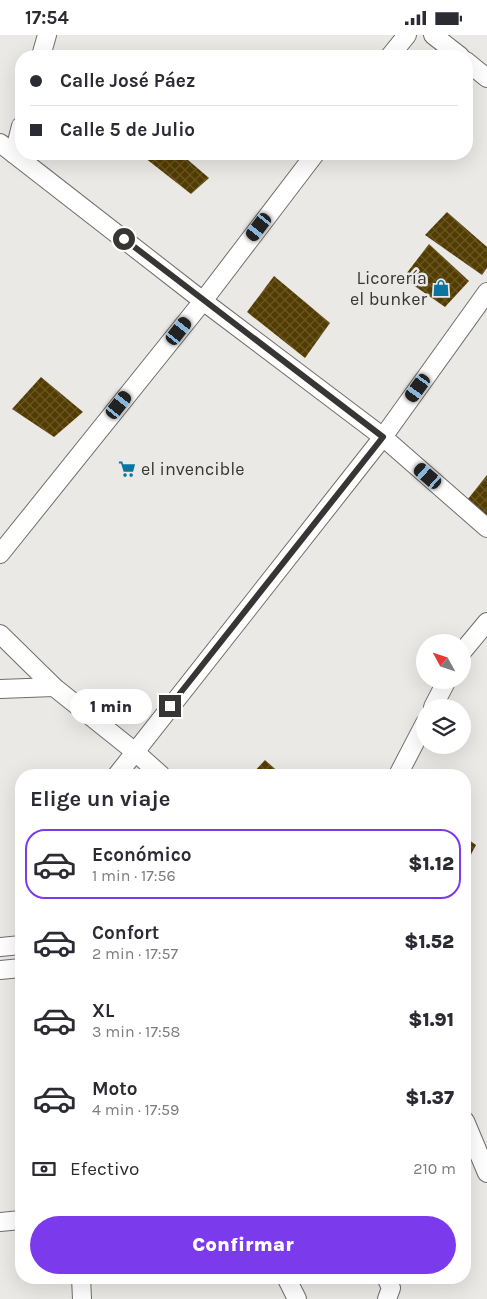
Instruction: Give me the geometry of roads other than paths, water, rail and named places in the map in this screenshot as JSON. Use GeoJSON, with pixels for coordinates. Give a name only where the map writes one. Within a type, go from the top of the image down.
{"type":"FeatureCollection","features":[{"type":"Feature","properties":{"kind":"street"},"geometry":{"type":"LineString","coordinates":[[43,50],[47,35]]}},
{"type":"Feature","properties":{"kind":"street"},"geometry":{"type":"LineString","coordinates":[[395,50],[407,35]]}},
{"type":"Feature","properties":{"kind":"street"},"geometry":{"type":"LineString","coordinates":[[434,35],[453,50]]}},
{"type":"Feature","properties":{"kind":"street"},"geometry":{"type":"LineString","coordinates":[[473,67],[487,78]]}},
{"type":"Feature","properties":{"kind":"street"},"geometry":{"type":"LineString","coordinates":[[7,148],[15,135]]}},
{"type":"Feature","properties":{"kind":"street"},"geometry":{"type":"LineString","coordinates":[[22,160],[203,301],[383,437],[487,528]]}},
{"type":"Feature","properties":{"kind":"street"},"geometry":{"type":"LineString","coordinates":[[0,555],[203,301],[310,160]]}},
{"type":"Feature","properties":{"kind":"street"},"geometry":{"type":"LineString","coordinates":[[121,769],[383,437],[487,292]]}},
{"type":"Feature","properties":{"kind":"street"},"geometry":{"type":"LineString","coordinates":[[471,641],[487,622]]}},
{"type":"Feature","properties":{"kind":"street"},"geometry":{"type":"LineString","coordinates":[[0,634],[54,687],[154,769]]}},
{"type":"Feature","properties":{"kind":"street"},"geometry":{"type":"LineString","coordinates":[[0,689],[54,687]]}},
{"type":"Feature","properties":{"kind":"street"},"geometry":{"type":"LineString","coordinates":[[401,769],[416,740]]}},
{"type":"Feature","properties":{"kind":"street"},"geometry":{"type":"LineString","coordinates":[[0,947],[15,946]]}},
{"type":"Feature","properties":{"kind":"street"},"geometry":{"type":"LineString","coordinates":[[0,970],[15,969]]}},
{"type":"Feature","properties":{"kind":"street"},"geometry":{"type":"LineString","coordinates":[[471,1135],[487,1173]]}},
{"type":"Feature","properties":{"kind":"street"},"geometry":{"type":"LineString","coordinates":[[0,1222],[15,1221]]}},
{"type":"Feature","properties":{"kind":"street"},"geometry":{"type":"LineString","coordinates":[[81,1284],[82,1299]]}},
{"type":"Feature","properties":{"kind":"street"},"geometry":{"type":"LineString","coordinates":[[290,1284],[297,1299]]}},
{"type":"Feature","properties":{"kind":"street"},"geometry":{"type":"LineString","coordinates":[[387,1299],[391,1288],[389,1284]]}},
{"type":"Feature","properties":{"kind":"place","name":"Licorería el bunker"},"geometry":{"type":"Point","coordinates":[441,288]}},
{"type":"Feature","properties":{"kind":"place","name":"el invencible"},"geometry":{"type":"Point","coordinates":[127,469]}}]}
